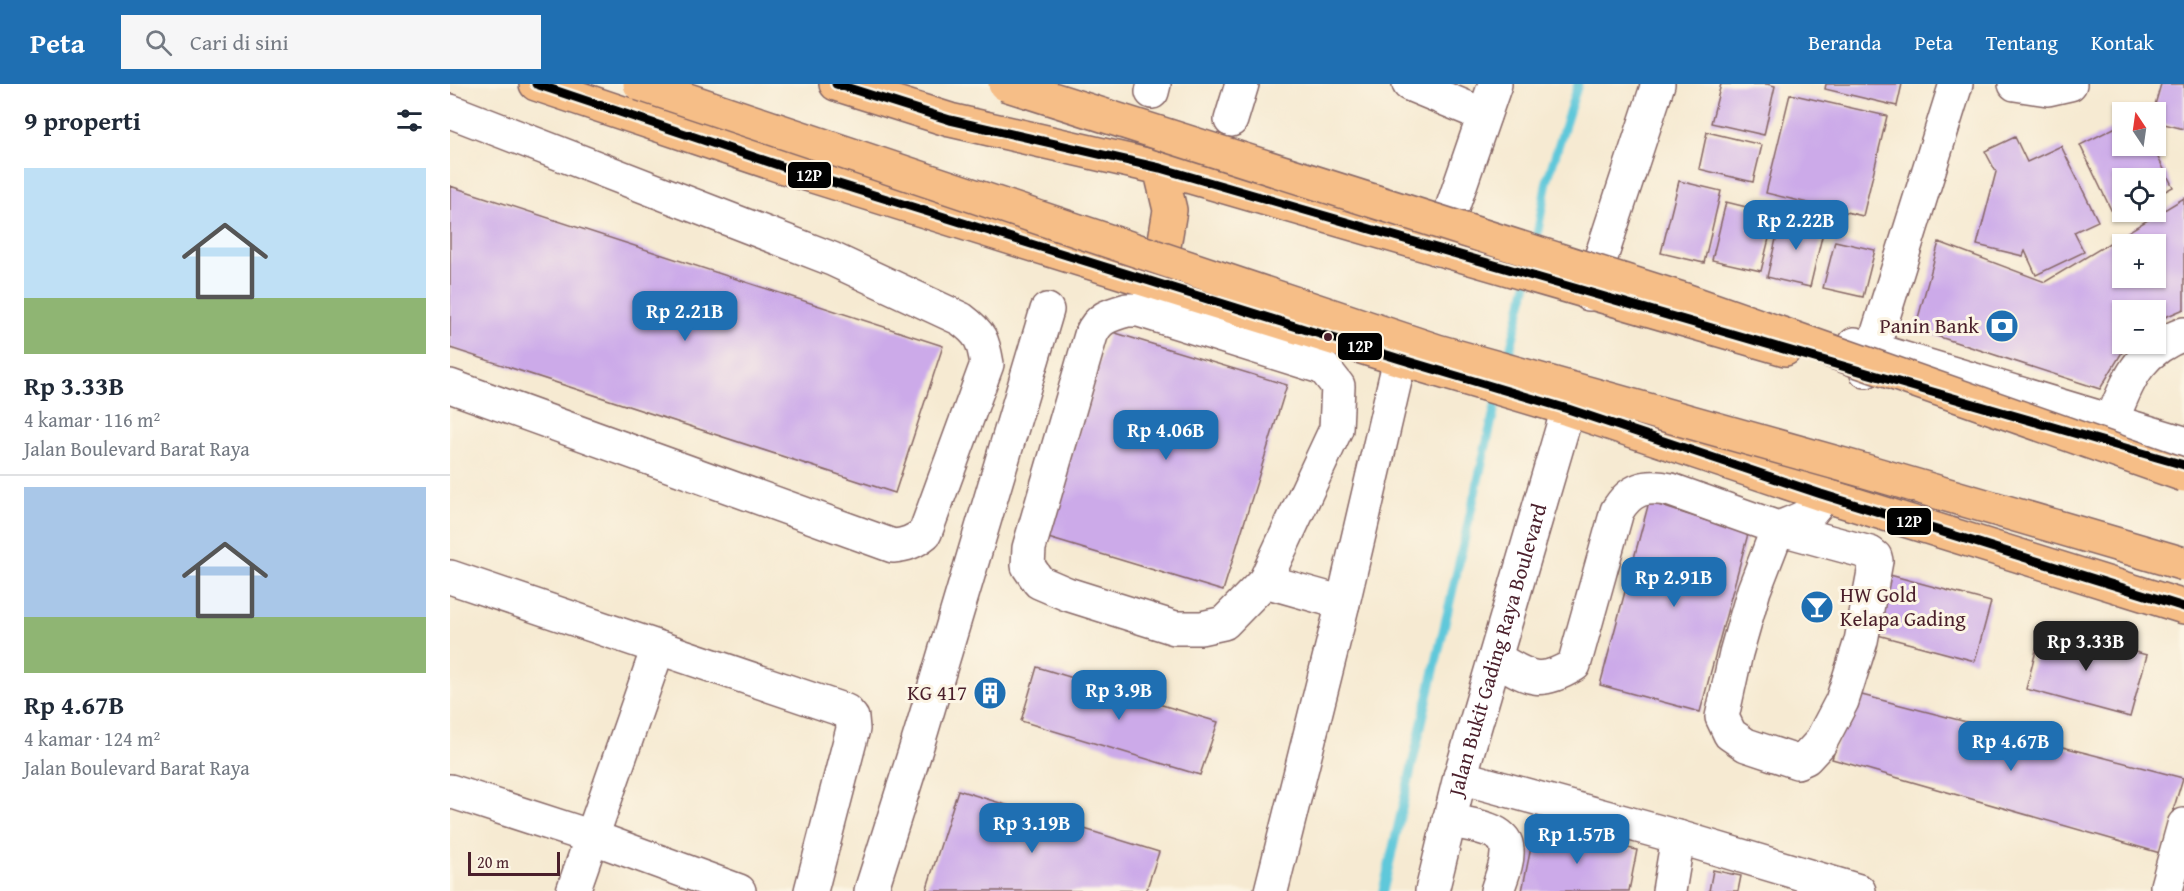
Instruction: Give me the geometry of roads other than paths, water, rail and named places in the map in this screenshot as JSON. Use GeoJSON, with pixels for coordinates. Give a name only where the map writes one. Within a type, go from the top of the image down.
{"type":"FeatureCollection","features":[{"type":"Feature","properties":{"kind":"main road"},"geometry":{"type":"LineString","coordinates":[[536,84],[784,167],[1143,295],[1400,360],[1560,406],[1821,494],[2184,607]]}},
{"type":"Feature","properties":{"kind":"main road"},"geometry":{"type":"LineString","coordinates":[[640,84],[1437,351],[1862,470],[2184,564]]}},
{"type":"Feature","properties":{"kind":"main road"},"geometry":{"type":"LineString","coordinates":[[836,84],[950,120],[1160,168],[1554,284],[1593,281],[1869,361],[2184,465]]}},
{"type":"Feature","properties":{"kind":"main road"},"geometry":{"type":"LineString","coordinates":[[1005,84],[1685,300],[2184,475]]}},
{"type":"Feature","properties":{"kind":"main road"},"geometry":{"type":"LineString","coordinates":[[1143,295],[1163,252],[1170,210],[1160,168]]}},
{"type":"Feature","properties":{"kind":"street"},"geometry":{"type":"LineString","coordinates":[[1231,120],[1242,84]]}},
{"type":"Feature","properties":{"kind":"street"},"geometry":{"type":"LineString","coordinates":[[1593,281],[1659,84]]}},
{"type":"Feature","properties":{"kind":"street"},"geometry":{"type":"LineString","coordinates":[[1956,84],[1869,361],[2111,422],[2184,443]]}},
{"type":"Feature","properties":{"kind":"street"},"geometry":{"type":"LineString","coordinates":[[2015,84],[2048,89],[2070,84]]}},
{"type":"Feature","properties":{"kind":"street"},"geometry":{"type":"LineString","coordinates":[[1420,86],[1490,93],[1450,253]]}},
{"type":"Feature","properties":{"kind":"street"},"geometry":{"type":"LineString","coordinates":[[450,111],[832,259],[961,319],[976,331],[984,342],[987,364],[925,533],[904,545],[892,546],[450,386]]}},
{"type":"Feature","properties":{"kind":"street"},"geometry":{"type":"LineString","coordinates":[[1143,295],[1324,368],[1338,386],[1336,429],[1265,581],[1224,623],[1201,628],[1175,628],[1067,594],[1039,582],[1028,566],[1029,548],[1070,401],[1095,324],[1106,316],[1127,310],[1143,295]]}},
{"type":"Feature","properties":{"kind":"street"},"geometry":{"type":"LineString","coordinates":[[871,891],[920,736],[1047,310]]}},
{"type":"Feature","properties":{"kind":"street"},"geometry":{"type":"LineString","coordinates":[[2111,422],[2132,373],[2147,355],[2171,339],[2184,334]]}},
{"type":"Feature","properties":{"kind":"street"},"geometry":{"type":"LineString","coordinates":[[1271,891],[1343,603],[1400,360]]}},
{"type":"Feature","properties":{"kind":"street","name":"Jalan Bukit Gading Raya Boulevard"},"geometry":{"type":"LineString","coordinates":[[1432,891],[1463,767],[1517,588],[1560,406]]}},
{"type":"Feature","properties":{"kind":"street"},"geometry":{"type":"LineString","coordinates":[[1491,670],[1524,674],[1541,679],[1558,675],[1574,665],[1617,511],[1626,497],[1643,489],[1655,486],[1671,490],[1778,528],[1875,556],[1861,641],[1842,701],[1820,743],[1806,758],[1797,762],[1746,745],[1730,734],[1722,717],[1736,653],[1754,590],[1778,528],[1809,514],[1818,507],[1821,494]]}},
{"type":"Feature","properties":{"kind":"street"},"geometry":{"type":"LineString","coordinates":[[450,577],[846,711],[852,718],[853,729],[811,891]]}},
{"type":"Feature","properties":{"kind":"street"},"geometry":{"type":"LineString","coordinates":[[1265,581],[1343,603]]}},
{"type":"Feature","properties":{"kind":"street"},"geometry":{"type":"LineString","coordinates":[[573,891],[658,648]]}},
{"type":"Feature","properties":{"kind":"street"},"geometry":{"type":"LineString","coordinates":[[1463,767],[1845,889]]}},
{"type":"Feature","properties":{"kind":"street"},"geometry":{"type":"LineString","coordinates":[[450,791],[592,837],[739,891]]}},
{"type":"Feature","properties":{"kind":"street"},"geometry":{"type":"LineString","coordinates":[[1449,820],[1498,832],[1506,842],[1508,852],[1497,891]]}},
{"type":"Feature","properties":{"kind":"street"},"geometry":{"type":"LineString","coordinates":[[2167,886],[2184,825]]}},
{"type":"Feature","properties":{"kind":"street"},"geometry":{"type":"LineString","coordinates":[[1669,891],[1678,837]]}},
{"type":"Feature","properties":{"kind":"waterway"},"geometry":{"type":"LineString","coordinates":[[1535,246],[1547,181],[1578,84]]}},
{"type":"Feature","properties":{"kind":"waterway"},"geometry":{"type":"LineString","coordinates":[[1506,366],[1528,280]]}},
{"type":"Feature","properties":{"kind":"waterway"},"geometry":{"type":"LineString","coordinates":[[1383,891],[1498,394]]}},
{"type":"Feature","properties":{"kind":"place","name":"Panin Bank"},"geometry":{"type":"Point","coordinates":[2002,326]}},
{"type":"Feature","properties":{"kind":"place","name":"HW Gold Kelapa Gading"},"geometry":{"type":"Point","coordinates":[1817,607]}},
{"type":"Feature","properties":{"kind":"place","name":"KG 417"},"geometry":{"type":"Point","coordinates":[990,693]}}]}
